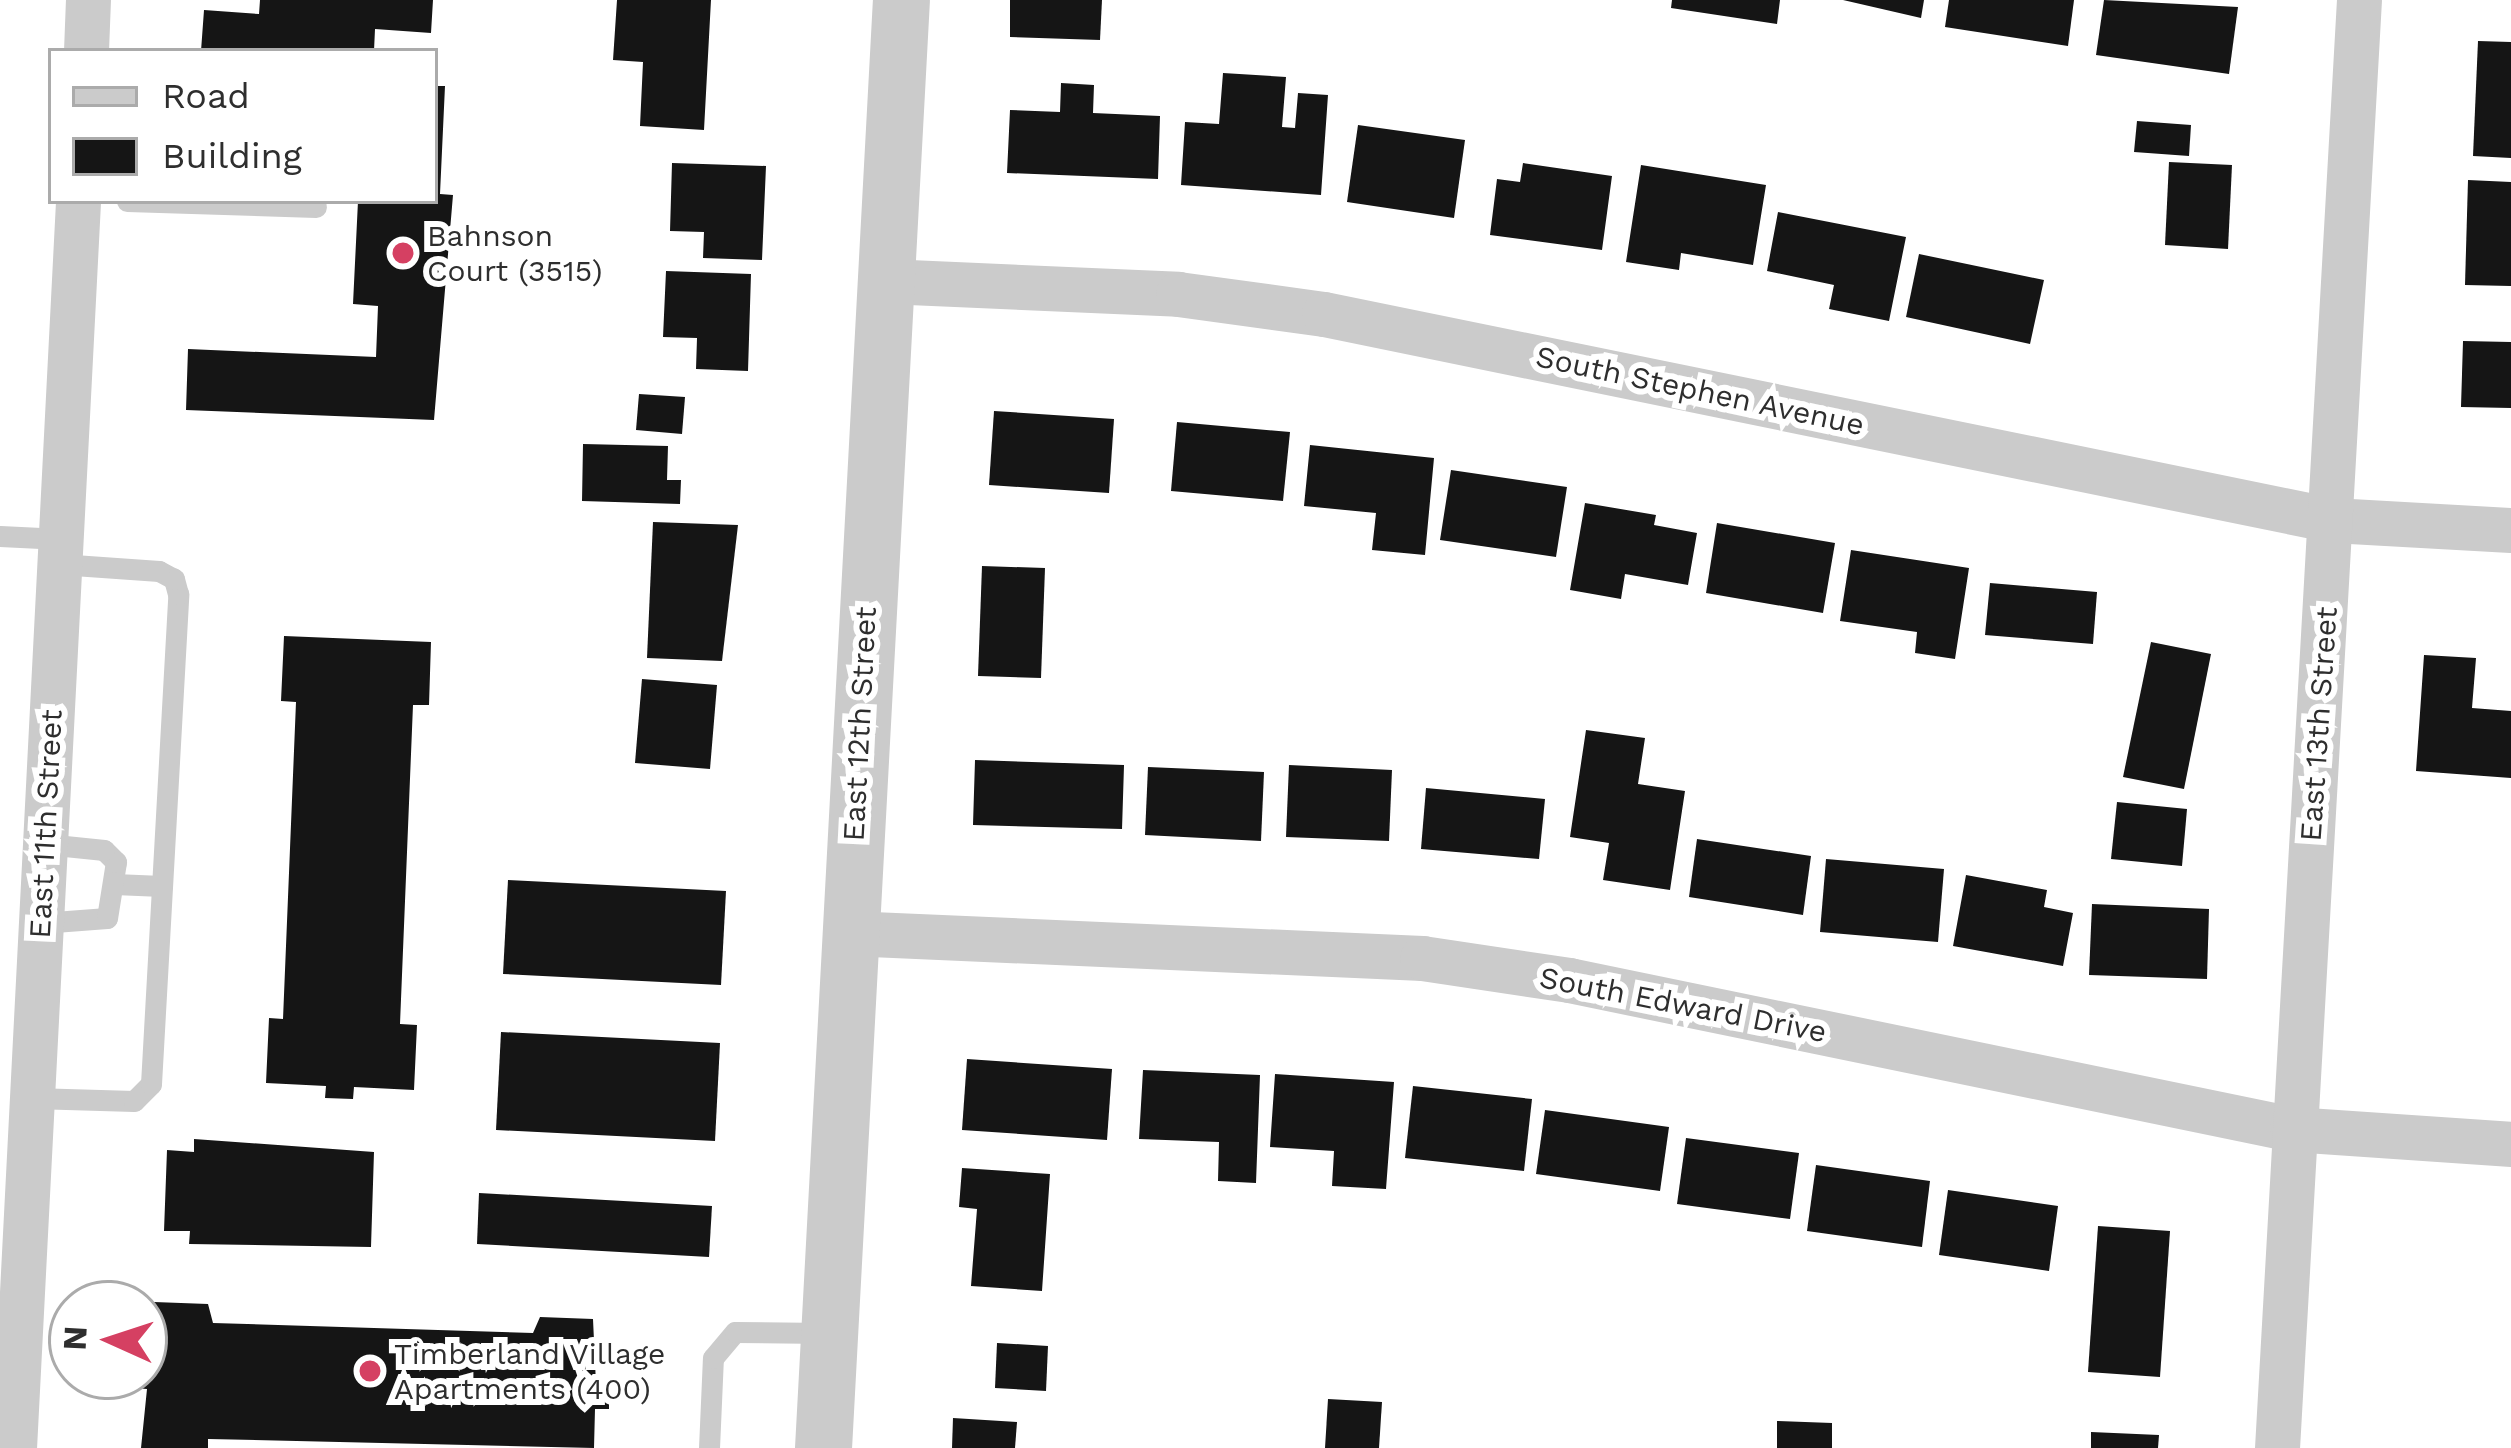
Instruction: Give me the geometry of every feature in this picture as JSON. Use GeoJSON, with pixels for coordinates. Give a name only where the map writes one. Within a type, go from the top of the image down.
{"type":"FeatureCollection","features":[{"type":"Feature","properties":{"kind":"street"},"geometry":{"type":"LineString","coordinates":[[86,48],[88,0]]}},
{"type":"Feature","properties":{"kind":"street","name":"East 12th Street"},"geometry":{"type":"LineString","coordinates":[[823,1448],[901,0]]}},
{"type":"Feature","properties":{"kind":"street","name":"East 13th Street"},"geometry":{"type":"LineString","coordinates":[[2277,1448],[2359,0]]}},
{"type":"Feature","properties":{"kind":"street","name":"East 11th Street"},"geometry":{"type":"LineString","coordinates":[[14,1448],[15,1149],[32,1098],[78,204]]}},
{"type":"Feature","properties":{"kind":"street","name":"South Stephen Avenue"},"geometry":{"type":"LineString","coordinates":[[886,281],[1178,294],[1324,314],[2332,520],[2511,530]]}},
{"type":"Feature","properties":{"kind":"street","name":"South Edward Drive"},"geometry":{"type":"LineString","coordinates":[[848,933],[1422,958],[1570,980],[2292,1129],[2511,1144]]}},
{"type":"Feature","properties":{"kind":"lane"},"geometry":{"type":"LineString","coordinates":[[222,204],[316,207]]}},
{"type":"Feature","properties":{"kind":"lane"},"geometry":{"type":"LineString","coordinates":[[0,536],[159,571],[178,594],[146,1096],[32,1098]]}},
{"type":"Feature","properties":{"kind":"lane"},"geometry":{"type":"LineString","coordinates":[[41,923],[107,918],[114,884],[113,853],[45,844]]}},
{"type":"Feature","properties":{"kind":"lane"},"geometry":{"type":"LineString","coordinates":[[114,884],[162,886]]}},
{"type":"Feature","properties":{"kind":"lane"},"geometry":{"type":"LineString","coordinates":[[709,1448],[712,1358],[735,1332],[829,1333]]}},
{"type":"Feature","properties":{"kind":"building"},"geometry":{"type":"Polygon","coordinates":[[[260,0],[433,0],[431,33],[375,29],[374,48],[201,48],[204,10],[259,14],[260,0]]]}},
{"type":"Feature","properties":{"kind":"building"},"geometry":{"type":"Polygon","coordinates":[[[617,0],[711,0],[704,130],[640,126],[643,62],[613,60],[617,0]]]}},
{"type":"Feature","properties":{"kind":"building"},"geometry":{"type":"Polygon","coordinates":[[[1010,0],[1102,0],[1100,40],[1010,37],[1010,0]]]}},
{"type":"Feature","properties":{"kind":"building"},"geometry":{"type":"Polygon","coordinates":[[[1672,0],[1780,0],[1777,24],[1671,8],[1672,0]]]}},
{"type":"Feature","properties":{"kind":"building"},"geometry":{"type":"Polygon","coordinates":[[[1843,0],[1924,0],[1921,18],[1843,0]]]}},
{"type":"Feature","properties":{"kind":"building"},"geometry":{"type":"Polygon","coordinates":[[[1949,0],[2074,0],[2068,46],[1945,27],[1949,0]]]}},
{"type":"Feature","properties":{"kind":"building"},"geometry":{"type":"Polygon","coordinates":[[[2104,0],[2238,7],[2229,74],[2096,55],[2104,0]]]}},
{"type":"Feature","properties":{"kind":"building"},"geometry":{"type":"Polygon","coordinates":[[[2478,41],[2511,42],[2511,158],[2473,156],[2478,41]]]}},
{"type":"Feature","properties":{"kind":"building"},"geometry":{"type":"Polygon","coordinates":[[[1223,73],[1286,77],[1282,127],[1295,128],[1298,93],[1328,95],[1321,195],[1181,185],[1185,122],[1219,124],[1223,73]]]}},
{"type":"Feature","properties":{"kind":"building"},"geometry":{"type":"Polygon","coordinates":[[[1061,83],[1094,85],[1093,113],[1160,116],[1158,179],[1007,173],[1010,110],[1060,112],[1061,83]]]}},
{"type":"Feature","properties":{"kind":"building","name":"Bahnson Court (3515)"},"geometry":{"type":"Polygon","coordinates":[[[438,86],[445,86],[440,194],[453,195],[434,420],[186,410],[188,349],[376,357],[378,306],[353,304],[358,204],[438,204],[438,86]]]}},
{"type":"Feature","properties":{"kind":"building"},"geometry":{"type":"Polygon","coordinates":[[[2137,121],[2191,125],[2189,156],[2134,152],[2137,121]]]}},
{"type":"Feature","properties":{"kind":"building"},"geometry":{"type":"Polygon","coordinates":[[[1358,125],[1465,140],[1454,218],[1347,202],[1358,125]]]}},
{"type":"Feature","properties":{"kind":"building"},"geometry":{"type":"Polygon","coordinates":[[[2169,162],[2232,165],[2228,249],[2165,245],[2169,162]]]}},
{"type":"Feature","properties":{"kind":"building"},"geometry":{"type":"Polygon","coordinates":[[[672,163],[766,166],[762,260],[703,258],[704,232],[670,231],[672,163]]]}},
{"type":"Feature","properties":{"kind":"building"},"geometry":{"type":"Polygon","coordinates":[[[1523,163],[1612,176],[1602,250],[1490,235],[1497,179],[1520,182],[1523,163]]]}},
{"type":"Feature","properties":{"kind":"building"},"geometry":{"type":"Polygon","coordinates":[[[1641,165],[1766,185],[1753,265],[1681,253],[1679,270],[1626,262],[1641,165]]]}},
{"type":"Feature","properties":{"kind":"building"},"geometry":{"type":"Polygon","coordinates":[[[2468,180],[2511,182],[2511,286],[2465,285],[2468,180]]]}},
{"type":"Feature","properties":{"kind":"building"},"geometry":{"type":"Polygon","coordinates":[[[1778,212],[1906,237],[1889,321],[1829,309],[1834,285],[1767,271],[1778,212]]]}},
{"type":"Feature","properties":{"kind":"building"},"geometry":{"type":"Polygon","coordinates":[[[1919,254],[2044,280],[2030,344],[1906,317],[1919,254]]]}},
{"type":"Feature","properties":{"kind":"building"},"geometry":{"type":"Polygon","coordinates":[[[666,271],[751,274],[748,371],[696,369],[697,338],[663,337],[666,271]]]}},
{"type":"Feature","properties":{"kind":"building"},"geometry":{"type":"Polygon","coordinates":[[[2463,341],[2511,342],[2511,408],[2461,407],[2463,341]]]}},
{"type":"Feature","properties":{"kind":"building"},"geometry":{"type":"Polygon","coordinates":[[[639,394],[685,397],[682,434],[636,430],[639,394]]]}},
{"type":"Feature","properties":{"kind":"building"},"geometry":{"type":"Polygon","coordinates":[[[994,411],[1114,419],[1109,493],[989,485],[994,411]]]}},
{"type":"Feature","properties":{"kind":"building"},"geometry":{"type":"Polygon","coordinates":[[[1177,422],[1290,432],[1283,501],[1171,491],[1177,422]]]}},
{"type":"Feature","properties":{"kind":"building"},"geometry":{"type":"Polygon","coordinates":[[[583,444],[668,446],[667,480],[681,480],[680,504],[582,501],[583,444]]]}},
{"type":"Feature","properties":{"kind":"building"},"geometry":{"type":"Polygon","coordinates":[[[1310,445],[1434,458],[1425,555],[1372,550],[1376,513],[1304,506],[1310,445]]]}},
{"type":"Feature","properties":{"kind":"building"},"geometry":{"type":"Polygon","coordinates":[[[1451,470],[1567,487],[1556,557],[1440,540],[1451,470]]]}},
{"type":"Feature","properties":{"kind":"building"},"geometry":{"type":"Polygon","coordinates":[[[1585,503],[1656,515],[1654,525],[1697,533],[1688,585],[1625,574],[1621,599],[1570,590],[1585,503]]]}},
{"type":"Feature","properties":{"kind":"building"},"geometry":{"type":"Polygon","coordinates":[[[653,522],[738,525],[722,661],[647,658],[653,522]]]}},
{"type":"Feature","properties":{"kind":"building"},"geometry":{"type":"Polygon","coordinates":[[[1717,523],[1835,543],[1823,613],[1706,593],[1717,523]]]}},
{"type":"Feature","properties":{"kind":"building"},"geometry":{"type":"Polygon","coordinates":[[[1851,550],[1969,568],[1955,659],[1915,653],[1917,632],[1840,621],[1851,550]]]}},
{"type":"Feature","properties":{"kind":"building"},"geometry":{"type":"Polygon","coordinates":[[[982,566],[1045,568],[1041,678],[978,676],[982,566]]]}},
{"type":"Feature","properties":{"kind":"building"},"geometry":{"type":"Polygon","coordinates":[[[1990,583],[2097,592],[2093,644],[1985,635],[1990,583]]]}},
{"type":"Feature","properties":{"kind":"building"},"geometry":{"type":"Polygon","coordinates":[[[284,636],[431,642],[429,705],[413,705],[400,1024],[417,1025],[414,1090],[354,1087],[353,1099],[325,1098],[326,1086],[266,1083],[269,1018],[283,1019],[296,702],[281,701],[284,636]]]}},
{"type":"Feature","properties":{"kind":"building"},"geometry":{"type":"Polygon","coordinates":[[[2151,642],[2211,654],[2184,789],[2123,777],[2151,642]]]}},
{"type":"Feature","properties":{"kind":"building"},"geometry":{"type":"Polygon","coordinates":[[[2424,655],[2476,658],[2472,708],[2511,711],[2511,778],[2416,771],[2424,655]]]}},
{"type":"Feature","properties":{"kind":"building"},"geometry":{"type":"Polygon","coordinates":[[[642,679],[717,685],[710,769],[635,763],[642,679]]]}},
{"type":"Feature","properties":{"kind":"building"},"geometry":{"type":"Polygon","coordinates":[[[1586,730],[1645,738],[1638,784],[1685,791],[1670,890],[1603,880],[1609,843],[1570,837],[1586,730]]]}},
{"type":"Feature","properties":{"kind":"building"},"geometry":{"type":"Polygon","coordinates":[[[975,760],[1124,765],[1122,829],[973,825],[975,760]]]}},
{"type":"Feature","properties":{"kind":"building"},"geometry":{"type":"Polygon","coordinates":[[[1289,765],[1392,770],[1389,841],[1286,837],[1289,765]]]}},
{"type":"Feature","properties":{"kind":"building"},"geometry":{"type":"Polygon","coordinates":[[[1148,767],[1264,772],[1261,841],[1145,835],[1148,767]]]}},
{"type":"Feature","properties":{"kind":"building"},"geometry":{"type":"Polygon","coordinates":[[[1426,788],[1545,799],[1539,859],[1421,849],[1426,788]]]}},
{"type":"Feature","properties":{"kind":"building"},"geometry":{"type":"Polygon","coordinates":[[[2117,802],[2187,809],[2182,866],[2111,859],[2117,802]]]}},
{"type":"Feature","properties":{"kind":"building"},"geometry":{"type":"Polygon","coordinates":[[[1697,839],[1811,856],[1803,915],[1689,897],[1697,839]]]}},
{"type":"Feature","properties":{"kind":"building"},"geometry":{"type":"Polygon","coordinates":[[[1826,859],[1944,869],[1938,942],[1820,932],[1826,859]]]}},
{"type":"Feature","properties":{"kind":"building"},"geometry":{"type":"Polygon","coordinates":[[[1966,875],[2047,890],[2044,907],[2073,913],[2063,966],[1953,946],[1966,875]]]}},
{"type":"Feature","properties":{"kind":"building"},"geometry":{"type":"Polygon","coordinates":[[[508,880],[726,891],[721,985],[503,974],[508,880]]]}},
{"type":"Feature","properties":{"kind":"building"},"geometry":{"type":"Polygon","coordinates":[[[2092,904],[2209,909],[2207,979],[2089,975],[2092,904]]]}},
{"type":"Feature","properties":{"kind":"building"},"geometry":{"type":"Polygon","coordinates":[[[501,1032],[720,1043],[715,1141],[496,1130],[501,1032]]]}},
{"type":"Feature","properties":{"kind":"building"},"geometry":{"type":"Polygon","coordinates":[[[967,1059],[1112,1069],[1107,1140],[962,1130],[967,1059]]]}},
{"type":"Feature","properties":{"kind":"building"},"geometry":{"type":"Polygon","coordinates":[[[1143,1070],[1260,1075],[1256,1183],[1218,1181],[1219,1142],[1139,1139],[1143,1070]]]}},
{"type":"Feature","properties":{"kind":"building"},"geometry":{"type":"Polygon","coordinates":[[[1275,1074],[1394,1082],[1386,1189],[1332,1186],[1334,1151],[1270,1147],[1275,1074]]]}},
{"type":"Feature","properties":{"kind":"building"},"geometry":{"type":"Polygon","coordinates":[[[1413,1086],[1532,1099],[1524,1171],[1405,1158],[1413,1086]]]}},
{"type":"Feature","properties":{"kind":"building"},"geometry":{"type":"Polygon","coordinates":[[[1545,1110],[1669,1127],[1660,1191],[1536,1174],[1545,1110]]]}},
{"type":"Feature","properties":{"kind":"building"},"geometry":{"type":"Polygon","coordinates":[[[1686,1138],[1799,1153],[1790,1219],[1677,1204],[1686,1138]]]}},
{"type":"Feature","properties":{"kind":"building"},"geometry":{"type":"Polygon","coordinates":[[[194,1139],[374,1152],[371,1247],[189,1244],[190,1231],[164,1231],[167,1150],[194,1152],[194,1139]]]}},
{"type":"Feature","properties":{"kind":"building"},"geometry":{"type":"Polygon","coordinates":[[[1816,1165],[1930,1181],[1922,1247],[1807,1231],[1816,1165]]]}},
{"type":"Feature","properties":{"kind":"building"},"geometry":{"type":"Polygon","coordinates":[[[962,1168],[1050,1174],[1042,1291],[971,1286],[977,1209],[959,1207],[962,1168]]]}},
{"type":"Feature","properties":{"kind":"building"},"geometry":{"type":"Polygon","coordinates":[[[1948,1190],[2058,1206],[2049,1271],[1939,1255],[1948,1190]]]}},
{"type":"Feature","properties":{"kind":"building"},"geometry":{"type":"Polygon","coordinates":[[[479,1193],[712,1206],[709,1257],[477,1244],[479,1193]]]}},
{"type":"Feature","properties":{"kind":"building"},"geometry":{"type":"Polygon","coordinates":[[[2098,1226],[2170,1231],[2160,1377],[2088,1372],[2098,1226]]]}},
{"type":"Feature","properties":{"kind":"building","name":"Timberland Village Apartments (400)"},"geometry":{"type":"Polygon","coordinates":[[[168,1303],[208,1304],[213,1323],[533,1333],[540,1317],[593,1319],[596,1384],[609,1384],[609,1409],[595,1409],[594,1448],[208,1439],[208,1448],[141,1448],[146,1400],[168,1400],[168,1303]]]}},
{"type":"Feature","properties":{"kind":"building"},"geometry":{"type":"Polygon","coordinates":[[[997,1343],[1048,1346],[1046,1391],[995,1388],[997,1343]]]}},
{"type":"Feature","properties":{"kind":"building"},"geometry":{"type":"Polygon","coordinates":[[[1328,1399],[1382,1402],[1379,1448],[1325,1448],[1328,1399]]]}},
{"type":"Feature","properties":{"kind":"building"},"geometry":{"type":"Polygon","coordinates":[[[953,1418],[1017,1422],[1015,1448],[952,1448],[953,1418]]]}},
{"type":"Feature","properties":{"kind":"building"},"geometry":{"type":"Polygon","coordinates":[[[1777,1421],[1832,1423],[1832,1448],[1777,1448],[1777,1421]]]}},
{"type":"Feature","properties":{"kind":"building"},"geometry":{"type":"Polygon","coordinates":[[[2091,1432],[2159,1435],[2158,1448],[2091,1448],[2091,1432]]]}},
{"type":"Feature","properties":{"kind":"place","name":"Bahnson Court (3515)"},"geometry":{"type":"Point","coordinates":[403,253]}},
{"type":"Feature","properties":{"kind":"place","name":"Timberland Village Apartments (400)"},"geometry":{"type":"Point","coordinates":[370,1371]}}]}
